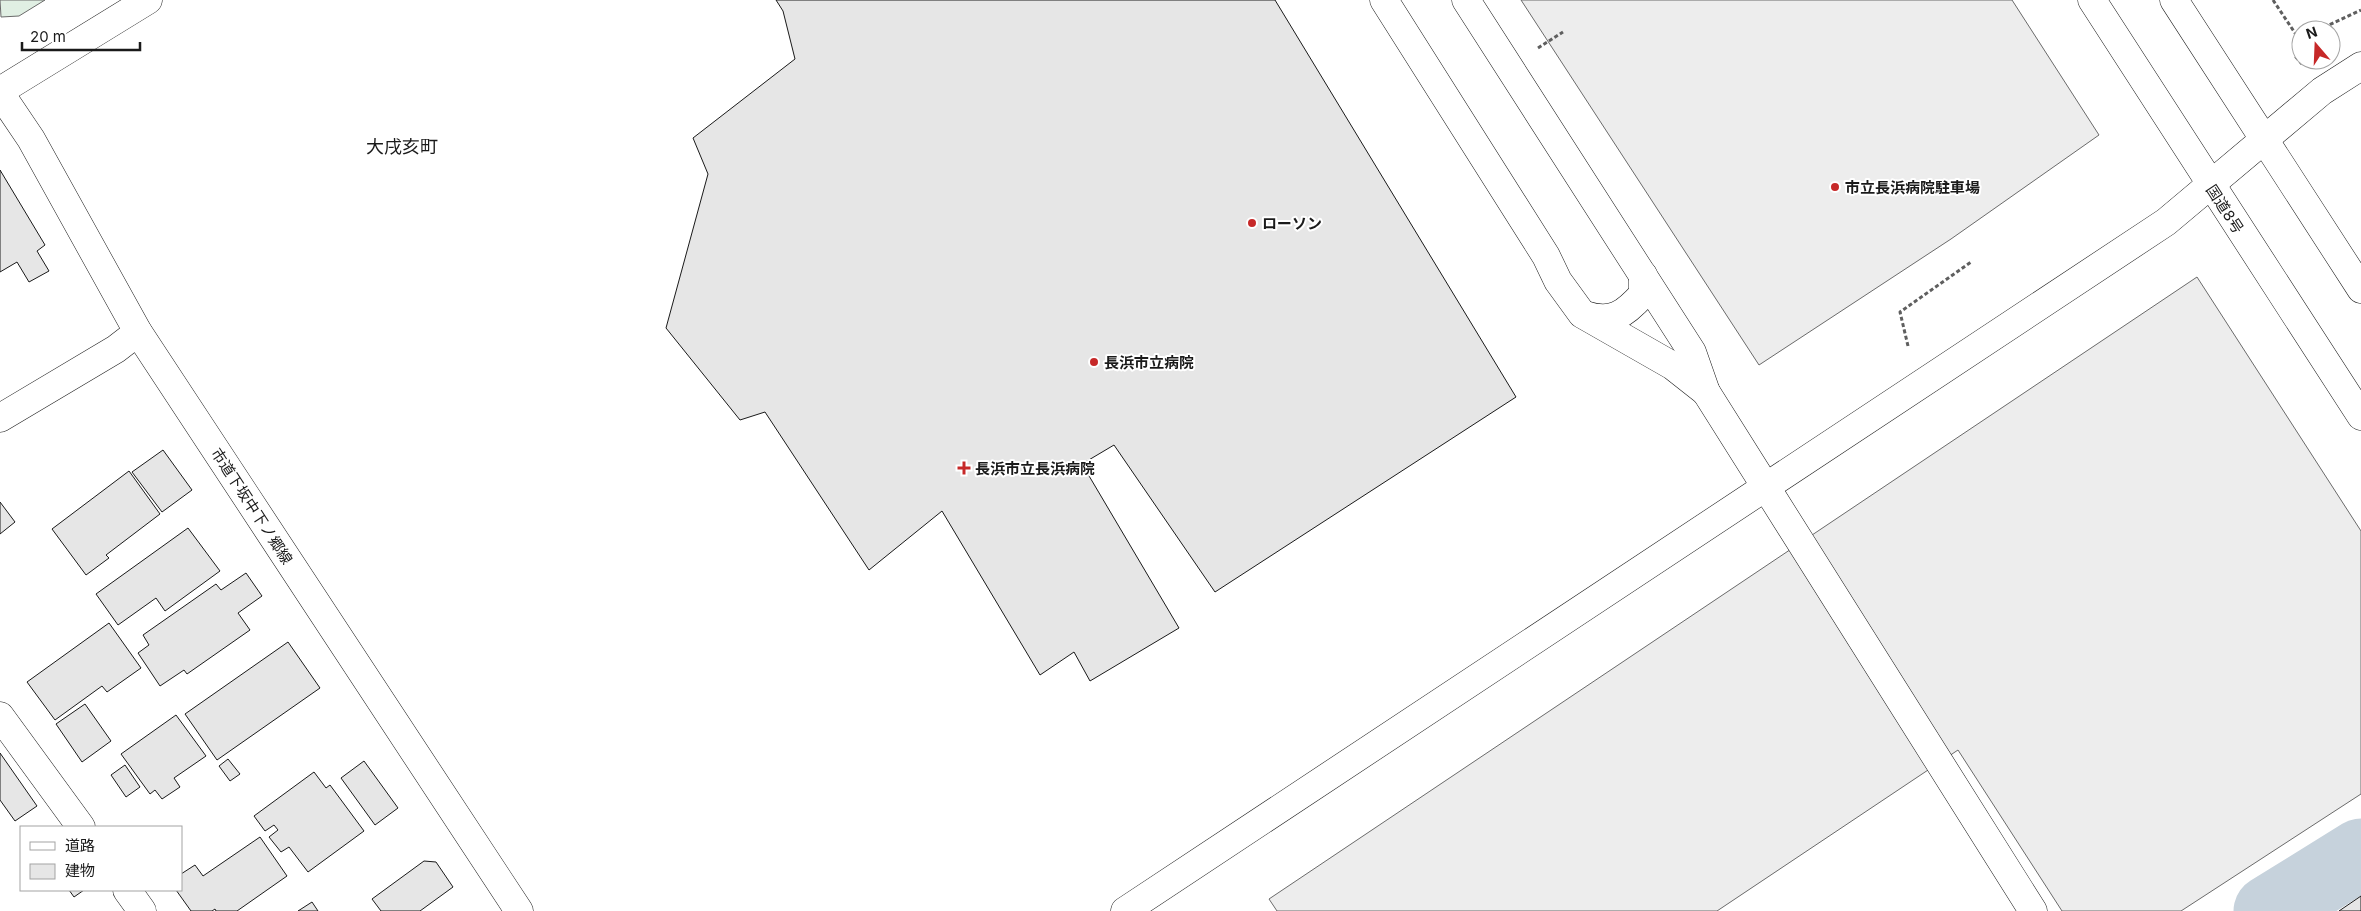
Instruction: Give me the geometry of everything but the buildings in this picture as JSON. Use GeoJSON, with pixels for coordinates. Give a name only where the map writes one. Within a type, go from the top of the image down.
{"type":"FeatureCollection","features":[{"type":"Feature","properties":{"kind":"main road"},"geometry":{"type":"LineString","coordinates":[[0,92],[148,0]]}},
{"type":"Feature","properties":{"kind":"main road"},"geometry":{"type":"LineString","coordinates":[[1384,0],[1541,249],[1558,281],[1582,314],[1672,366],[1706,392]]}},
{"type":"Feature","properties":{"kind":"main road"},"geometry":{"type":"LineString","coordinates":[[1466,0],[1692,352],[1706,392],[2033,911]]}},
{"type":"Feature","properties":{"kind":"main road","name":"国道8号"},"geometry":{"type":"LineString","coordinates":[[2092,0],[2210,186],[2361,416]]}},
{"type":"Feature","properties":{"kind":"main road"},"geometry":{"type":"LineString","coordinates":[[2174,0],[2263,141],[2361,289]]}},
{"type":"Feature","properties":{"kind":"main road"},"geometry":{"type":"LineString","coordinates":[[1125,911],[2166,222],[2322,91],[2361,66]]}},
{"type":"Feature","properties":{"kind":"main road","name":"市道下坂中下ノ郷線"},"geometry":{"type":"LineString","coordinates":[[0,92],[31,139],[138,332],[518,911]]}},
{"type":"Feature","properties":{"kind":"main road"},"geometry":{"type":"LineString","coordinates":[[1582,314],[1600,320],[1616,317],[1632,306],[1643,294],[1643,276]]}},
{"type":"Feature","properties":{"kind":"main road"},"geometry":{"type":"LineString","coordinates":[[0,418],[116,349],[138,332]]}},
{"type":"Feature","properties":{"kind":"main road"},"geometry":{"type":"LineString","coordinates":[[0,716],[80,826]]}},
{"type":"Feature","properties":{"kind":"main road"},"geometry":{"type":"LineString","coordinates":[[128,891],[142,911]]}},
{"type":"Feature","properties":{"kind":"path"},"geometry":{"type":"LineString","coordinates":[[2273,0],[2291,26]]}},
{"type":"Feature","properties":{"kind":"path"},"geometry":{"type":"LineString","coordinates":[[2340,20],[2361,10]]}},
{"type":"Feature","properties":{"kind":"path"},"geometry":{"type":"LineString","coordinates":[[1532,52],[1563,32]]}},
{"type":"Feature","properties":{"kind":"path"},"geometry":{"type":"LineString","coordinates":[[2306,70],[2322,91]]}},
{"type":"Feature","properties":{"kind":"path"},"geometry":{"type":"LineString","coordinates":[[1908,346],[1900,312],[1971,262]]}},
{"type":"Feature","properties":{"kind":"green space"},"geometry":{"type":"Polygon","coordinates":[[[0,0],[45,0],[19,16],[1,17],[0,0]]]}},
{"type":"Feature","properties":{"kind":"shaded area","name":"市立長浜病院駐車場"},"geometry":{"type":"Polygon","coordinates":[[[1521,0],[2012,0],[2099,135],[1951,239],[1759,365],[1521,0]]]}},
{"type":"Feature","properties":{"kind":"shaded area"},"geometry":{"type":"Polygon","coordinates":[[[2197,277],[2361,531],[2361,794],[2181,911],[2062,911],[1958,750],[1717,911],[1277,911],[1269,899],[2197,277]]]}},
{"type":"Feature","properties":{"kind":"waterway"},"geometry":{"type":"LineString","coordinates":[[2269,911],[2361,854]]}},
{"type":"Feature","properties":{"kind":"place","name":"市立長浜病院駐車場"},"geometry":{"type":"Point","coordinates":[1835,187]}},
{"type":"Feature","properties":{"kind":"place","name":"ローソン"},"geometry":{"type":"Point","coordinates":[1252,223]}},
{"type":"Feature","properties":{"kind":"place","name":"長浜市立病院"},"geometry":{"type":"Point","coordinates":[1094,362]}},
{"type":"Feature","properties":{"kind":"place","name":"長浜市立長浜病院"},"geometry":{"type":"Point","coordinates":[964,468]}},
{"type":"Feature","properties":{"kind":"district","name":"大戌亥町"},"geometry":{"type":"Point","coordinates":[402,146]}}]}
